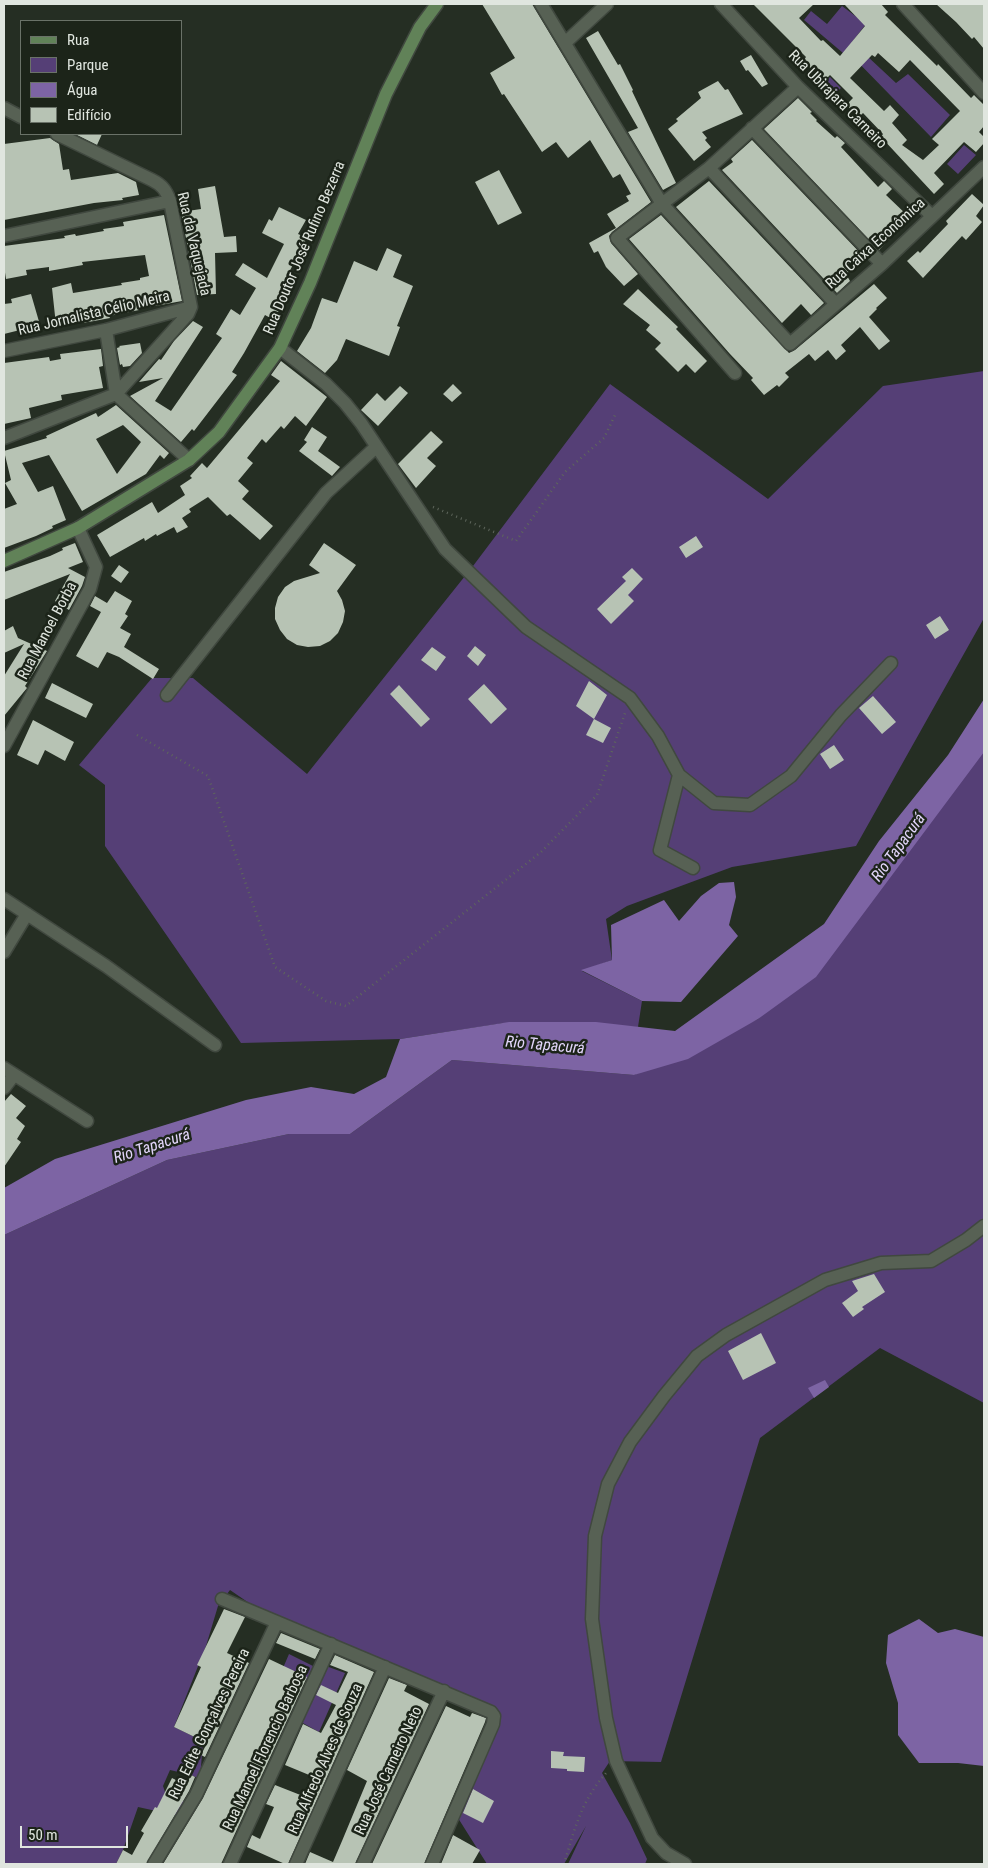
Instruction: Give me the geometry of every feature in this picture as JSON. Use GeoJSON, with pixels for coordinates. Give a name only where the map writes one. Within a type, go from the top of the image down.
{"type":"FeatureCollection","features":[{"type":"Feature","properties":{"kind":"main road","name":"Rua Doutor José Rufino Bezerra"},"geometry":{"type":"LineString","coordinates":[[4,560],[78,528],[189,460],[219,432],[280,348],[310,283],[386,94],[420,28],[437,4]]}},
{"type":"Feature","properties":{"kind":"street"},"geometry":{"type":"LineString","coordinates":[[541,4],[566,42],[662,204]]}},
{"type":"Feature","properties":{"kind":"street"},"geometry":{"type":"LineString","coordinates":[[566,42],[607,4]]}},
{"type":"Feature","properties":{"kind":"street","name":"Rua Ubirajara Carneiro"},"geometry":{"type":"LineString","coordinates":[[721,4],[798,87],[932,216]]}},
{"type":"Feature","properties":{"kind":"street"},"geometry":{"type":"LineString","coordinates":[[903,4],[984,93]]}},
{"type":"Feature","properties":{"kind":"street"},"geometry":{"type":"LineString","coordinates":[[735,374],[617,238],[709,168],[798,87]]}},
{"type":"Feature","properties":{"kind":"street"},"geometry":{"type":"LineString","coordinates":[[4,108],[20,116]]}},
{"type":"Feature","properties":{"kind":"street"},"geometry":{"type":"LineString","coordinates":[[4,118],[20,116]]}},
{"type":"Feature","properties":{"kind":"street"},"geometry":{"type":"LineString","coordinates":[[752,128],[882,264]]}},
{"type":"Feature","properties":{"kind":"street","name":"Rua da Vaquejada"},"geometry":{"type":"LineString","coordinates":[[59,135],[160,184],[166,190],[170,201],[191,307]]}},
{"type":"Feature","properties":{"kind":"street","name":"Rua Caixa Econômica"},"geometry":{"type":"LineString","coordinates":[[662,204],[790,344],[882,264],[984,167]]}},
{"type":"Feature","properties":{"kind":"street"},"geometry":{"type":"LineString","coordinates":[[709,168],[835,303]]}},
{"type":"Feature","properties":{"kind":"street"},"geometry":{"type":"LineString","coordinates":[[4,236],[170,201]]}},
{"type":"Feature","properties":{"kind":"street"},"geometry":{"type":"LineString","coordinates":[[4,438],[116,394],[188,314],[191,307]]}},
{"type":"Feature","properties":{"kind":"street","name":"Rua Jornalista Célio Meira"},"geometry":{"type":"LineString","coordinates":[[4,351],[106,330],[191,307]]}},
{"type":"Feature","properties":{"kind":"street"},"geometry":{"type":"LineString","coordinates":[[106,330],[116,394],[189,460]]}},
{"type":"Feature","properties":{"kind":"street"},"geometry":{"type":"LineString","coordinates":[[280,348],[326,384],[345,403],[361,423],[445,549],[526,627],[630,698],[658,736],[679,775],[714,803],[750,805],[791,776],[841,715],[890,662]]}},
{"type":"Feature","properties":{"kind":"street"},"geometry":{"type":"LineString","coordinates":[[167,695],[326,493],[376,447]]}},
{"type":"Feature","properties":{"kind":"street","name":"Rua Manoel Borba"},"geometry":{"type":"LineString","coordinates":[[4,746],[90,589],[96,567],[78,528]]}},
{"type":"Feature","properties":{"kind":"street"},"geometry":{"type":"LineString","coordinates":[[679,775],[660,850],[693,868]]}},
{"type":"Feature","properties":{"kind":"street"},"geometry":{"type":"LineString","coordinates":[[4,899],[106,966],[215,1045]]}},
{"type":"Feature","properties":{"kind":"street"},"geometry":{"type":"LineString","coordinates":[[4,952],[27,914]]}},
{"type":"Feature","properties":{"kind":"street"},"geometry":{"type":"LineString","coordinates":[[4,1088],[9,1071],[88,1120]]}},
{"type":"Feature","properties":{"kind":"street"},"geometry":{"type":"LineString","coordinates":[[685,1864],[666,1853],[652,1838],[616,1761],[606,1718],[592,1619],[595,1536],[608,1484],[630,1442],[664,1396],[697,1356],[726,1335],[825,1280],[881,1263],[931,1261],[966,1240],[984,1226]]}},
{"type":"Feature","properties":{"kind":"street"},"geometry":{"type":"LineString","coordinates":[[222,1599],[487,1709],[494,1716],[493,1724],[432,1864]]}},
{"type":"Feature","properties":{"kind":"street","name":"Rua Edite Gonçalves Pereira"},"geometry":{"type":"LineString","coordinates":[[154,1864],[196,1795],[277,1622]]}},
{"type":"Feature","properties":{"kind":"street","name":"Rua Manoel Florencio Barbosa"},"geometry":{"type":"LineString","coordinates":[[230,1864],[332,1644]]}},
{"type":"Feature","properties":{"kind":"street","name":"Rua Alfredo Alves de Souza"},"geometry":{"type":"LineString","coordinates":[[296,1864],[385,1667]]}},
{"type":"Feature","properties":{"kind":"street","name":"Rua José Carneiro Neto"},"geometry":{"type":"LineString","coordinates":[[364,1864],[444,1691]]}},
{"type":"Feature","properties":{"kind":"path"},"geometry":{"type":"LineString","coordinates":[[412,498],[516,541],[565,472],[604,438],[615,415]]}},
{"type":"Feature","properties":{"kind":"path"},"geometry":{"type":"LineString","coordinates":[[137,735],[208,776],[275,967],[326,1001],[346,1006],[541,852],[597,795],[630,698]]}},
{"type":"Feature","properties":{"kind":"path"},"geometry":{"type":"LineString","coordinates":[[564,1864],[578,1816],[592,1788],[616,1761]]}},
{"type":"Feature","properties":{"kind":"green space"},"geometry":{"type":"Polygon","coordinates":[[[842,6],[866,24],[852,42],[896,83],[908,74],[950,115],[931,137],[849,53],[843,53],[804,20],[811,11],[827,24],[842,6]]]}},
{"type":"Feature","properties":{"kind":"green space"},"geometry":{"type":"Polygon","coordinates":[[[830,77],[841,88],[830,98],[820,87],[830,77]]]}},
{"type":"Feature","properties":{"kind":"green space"},"geometry":{"type":"Polygon","coordinates":[[[964,145],[976,155],[958,174],[947,164],[964,145]]]}},
{"type":"Feature","properties":{"kind":"green space"},"geometry":{"type":"Polygon","coordinates":[[[984,371],[984,618],[856,846],[732,867],[627,906],[606,919],[612,960],[582,971],[642,1001],[638,1027],[504,1023],[400,1039],[241,1043],[105,846],[105,785],[79,765],[152,678],[193,678],[307,774],[473,566],[610,384],[768,499],[883,386],[984,371]]]}},
{"type":"Feature","properties":{"kind":"green space"},"geometry":{"type":"Polygon","coordinates":[[[984,749],[984,1403],[880,1348],[760,1438],[661,1762],[610,1761],[602,1773],[630,1823],[647,1859],[645,1864],[568,1864],[586,1826],[564,1864],[487,1864],[458,1818],[494,1708],[249,1603],[230,1590],[218,1606],[206,1646],[174,1727],[203,1741],[200,1779],[170,1770],[163,1786],[165,1792],[185,1802],[179,1816],[138,1807],[116,1864],[4,1864],[4,1235],[167,1160],[289,1134],[350,1134],[452,1060],[634,1075],[758,1019],[984,749]]]}},
{"type":"Feature","properties":{"kind":"green space"},"geometry":{"type":"Polygon","coordinates":[[[289,1654],[313,1666],[307,1680],[283,1668],[289,1654]]]}},
{"type":"Feature","properties":{"kind":"green space"},"geometry":{"type":"Polygon","coordinates":[[[326,1666],[345,1673],[319,1732],[301,1722],[326,1666]]]}},
{"type":"Feature","properties":{"kind":"water","name":"Rio Tapacurá"},"geometry":{"type":"Polygon","coordinates":[[[984,699],[984,752],[816,977],[758,1019],[688,1059],[634,1075],[452,1060],[350,1134],[289,1134],[167,1160],[4,1235],[4,1188],[55,1159],[246,1100],[311,1087],[354,1094],[386,1077],[400,1039],[509,1022],[596,1022],[675,1031],[824,924],[879,841],[948,755],[984,699]]]}},
{"type":"Feature","properties":{"kind":"water"},"geometry":{"type":"Polygon","coordinates":[[[734,882],[736,897],[729,925],[738,936],[681,1002],[642,1001],[581,970],[612,960],[611,925],[664,900],[679,921],[701,896],[719,883],[734,882]]]}},
{"type":"Feature","properties":{"kind":"water"},"geometry":{"type":"Polygon","coordinates":[[[825,1380],[829,1387],[814,1398],[808,1388],[825,1380]]]}},
{"type":"Feature","properties":{"kind":"water"},"geometry":{"type":"Polygon","coordinates":[[[919,1619],[938,1633],[955,1629],[984,1637],[984,1766],[958,1763],[919,1763],[898,1735],[898,1703],[886,1663],[888,1635],[919,1619]]]}},
{"type":"Feature","properties":{"kind":"building"},"geometry":{"type":"Polygon","coordinates":[[[482,4],[532,4],[651,202],[609,236],[611,243],[638,274],[624,286],[606,267],[598,251],[594,253],[589,243],[616,228],[607,214],[629,201],[626,196],[631,194],[620,174],[613,178],[590,140],[568,158],[556,142],[542,152],[504,94],[502,95],[490,73],[515,58],[482,4]]]}},
{"type":"Feature","properties":{"kind":"building"},"geometry":{"type":"Polygon","coordinates":[[[753,4],[814,4],[799,18],[821,41],[823,40],[840,56],[865,26],[844,4],[881,4],[888,12],[885,15],[937,66],[938,64],[971,98],[974,95],[984,105],[984,126],[979,132],[984,137],[984,143],[976,152],[964,142],[934,173],[944,184],[934,194],[881,137],[883,134],[863,113],[859,117],[846,105],[853,98],[830,75],[824,81],[803,61],[806,57],[753,4]],[[878,53],[875,57],[872,55],[850,78],[884,111],[890,105],[899,115],[892,123],[907,140],[902,145],[923,160],[939,145],[932,139],[960,111],[910,60],[899,72],[878,53]]]}},
{"type":"Feature","properties":{"kind":"building"},"geometry":{"type":"Polygon","coordinates":[[[936,4],[984,4],[984,49],[974,37],[972,39],[936,4]]]}},
{"type":"Feature","properties":{"kind":"building"},"geometry":{"type":"Polygon","coordinates":[[[598,31],[618,65],[620,64],[676,183],[663,190],[628,132],[638,128],[586,38],[598,31]]]}},
{"type":"Feature","properties":{"kind":"building"},"geometry":{"type":"Polygon","coordinates":[[[751,55],[768,84],[762,87],[748,70],[746,71],[740,61],[751,55]]]}},
{"type":"Feature","properties":{"kind":"building"},"geometry":{"type":"Polygon","coordinates":[[[718,81],[725,90],[728,89],[743,114],[702,132],[707,138],[705,140],[711,147],[694,161],[668,129],[678,121],[676,119],[701,98],[698,92],[718,81]]]}},
{"type":"Feature","properties":{"kind":"building"},"geometry":{"type":"Polygon","coordinates":[[[798,98],[812,112],[810,113],[816,121],[835,138],[837,136],[845,143],[841,147],[878,187],[884,181],[892,189],[886,195],[909,217],[879,250],[764,129],[798,98]]]}},
{"type":"Feature","properties":{"kind":"building"},"geometry":{"type":"Polygon","coordinates":[[[77,135],[102,135],[97,145],[77,135]]]}},
{"type":"Feature","properties":{"kind":"building"},"geometry":{"type":"Polygon","coordinates":[[[50,138],[59,144],[63,170],[69,169],[71,180],[118,173],[136,182],[139,195],[122,198],[123,200],[94,203],[4,220],[4,144],[50,138]]]}},
{"type":"Feature","properties":{"kind":"building"},"geometry":{"type":"Polygon","coordinates":[[[752,140],[865,258],[846,274],[850,281],[837,293],[722,170],[733,162],[731,159],[752,140]]]}},
{"type":"Feature","properties":{"kind":"building"},"geometry":{"type":"Polygon","coordinates":[[[499,170],[522,213],[498,225],[475,182],[499,170]]]}},
{"type":"Feature","properties":{"kind":"building"},"geometry":{"type":"Polygon","coordinates":[[[709,181],[824,303],[811,315],[801,304],[782,323],[676,207],[709,181]]]}},
{"type":"Feature","properties":{"kind":"building"},"geometry":{"type":"Polygon","coordinates":[[[215,186],[224,237],[236,236],[237,252],[215,253],[216,294],[197,295],[181,212],[201,209],[198,189],[215,186]]]}},
{"type":"Feature","properties":{"kind":"building"},"geometry":{"type":"Polygon","coordinates":[[[972,194],[984,205],[976,216],[982,222],[966,240],[962,236],[923,278],[907,261],[918,251],[920,253],[948,224],[946,221],[972,194]]]}},
{"type":"Feature","properties":{"kind":"building"},"geometry":{"type":"Polygon","coordinates":[[[279,207],[306,220],[298,234],[307,238],[286,278],[288,279],[283,288],[289,291],[274,320],[265,315],[232,372],[237,375],[194,431],[192,429],[181,442],[130,396],[163,378],[139,382],[159,359],[161,360],[174,341],[193,321],[203,327],[155,401],[171,411],[222,338],[216,334],[231,309],[240,315],[256,288],[235,275],[243,263],[267,278],[284,244],[262,233],[269,219],[272,221],[279,207]]]}},
{"type":"Feature","properties":{"kind":"building"},"geometry":{"type":"Polygon","coordinates":[[[164,215],[182,301],[109,316],[110,318],[56,325],[52,288],[71,283],[73,293],[140,280],[140,278],[149,276],[145,255],[82,262],[83,265],[49,271],[49,267],[26,270],[27,275],[6,279],[4,246],[104,231],[103,229],[124,226],[123,222],[164,215]]]}},
{"type":"Feature","properties":{"kind":"building"},"geometry":{"type":"Polygon","coordinates":[[[661,215],[789,353],[874,284],[887,298],[869,317],[890,341],[879,350],[860,327],[841,345],[846,351],[836,360],[828,350],[815,361],[809,354],[785,373],[789,377],[779,387],[777,385],[764,395],[751,380],[753,378],[629,239],[661,215]]]}},
{"type":"Feature","properties":{"kind":"building"},"geometry":{"type":"Polygon","coordinates":[[[387,248],[402,255],[393,277],[413,286],[397,326],[400,327],[389,356],[346,339],[337,360],[325,373],[297,351],[311,328],[322,298],[337,303],[354,261],[377,271],[387,248]]]}},
{"type":"Feature","properties":{"kind":"building"},"geometry":{"type":"Polygon","coordinates":[[[638,289],[678,327],[676,329],[707,361],[695,373],[686,364],[678,372],[655,349],[661,343],[646,330],[650,325],[623,304],[638,289]]]}},
{"type":"Feature","properties":{"kind":"building"},"geometry":{"type":"Polygon","coordinates":[[[31,294],[40,325],[4,334],[4,304],[12,303],[11,299],[31,294]]]}},
{"type":"Feature","properties":{"kind":"building"},"geometry":{"type":"Polygon","coordinates":[[[140,343],[142,353],[130,366],[123,367],[122,364],[120,365],[117,348],[119,346],[140,343]]]}},
{"type":"Feature","properties":{"kind":"building"},"geometry":{"type":"Polygon","coordinates":[[[101,349],[103,366],[99,367],[103,388],[61,395],[62,400],[29,408],[31,418],[4,424],[4,363],[49,357],[50,361],[61,359],[60,354],[101,349]]]}},
{"type":"Feature","properties":{"kind":"building"},"geometry":{"type":"Polygon","coordinates":[[[281,361],[327,397],[306,426],[295,416],[284,429],[281,426],[266,443],[262,439],[247,458],[253,463],[238,481],[249,491],[242,499],[273,526],[260,540],[230,514],[227,516],[208,497],[189,509],[191,512],[182,518],[188,527],[177,533],[174,527],[157,536],[156,534],[145,541],[144,538],[110,557],[97,535],[152,502],[158,513],[185,495],[180,486],[192,478],[190,476],[202,463],[207,468],[280,381],[271,375],[281,361]]]}},
{"type":"Feature","properties":{"kind":"building"},"geometry":{"type":"Polygon","coordinates":[[[453,384],[462,393],[452,402],[443,394],[453,384]]]}},
{"type":"Feature","properties":{"kind":"building"},"geometry":{"type":"Polygon","coordinates":[[[400,386],[408,393],[378,426],[361,410],[377,393],[385,401],[400,386]]]}},
{"type":"Feature","properties":{"kind":"building"},"geometry":{"type":"Polygon","coordinates":[[[116,405],[169,453],[164,459],[160,455],[146,474],[82,511],[49,455],[22,463],[38,492],[53,486],[66,520],[36,536],[4,548],[4,509],[17,504],[5,483],[11,480],[4,451],[47,438],[46,436],[96,413],[98,417],[116,405]],[[123,425],[96,439],[117,474],[141,442],[123,425]]]}},
{"type":"Feature","properties":{"kind":"building"},"geometry":{"type":"Polygon","coordinates":[[[312,427],[327,437],[318,451],[340,467],[332,476],[299,451],[307,442],[304,440],[312,427]]]}},
{"type":"Feature","properties":{"kind":"building"},"geometry":{"type":"Polygon","coordinates":[[[431,431],[443,442],[427,458],[436,466],[416,488],[398,464],[431,431]]]}},
{"type":"Feature","properties":{"kind":"building"},"geometry":{"type":"Polygon","coordinates":[[[696,536],[703,547],[686,558],[679,547],[696,536]]]}},
{"type":"Feature","properties":{"kind":"building"},"geometry":{"type":"Polygon","coordinates":[[[75,543],[83,562],[68,568],[85,577],[69,610],[55,601],[70,574],[4,600],[4,572],[50,556],[63,550],[62,548],[75,543]]]}},
{"type":"Feature","properties":{"kind":"building"},"geometry":{"type":"Polygon","coordinates":[[[324,543],[356,565],[337,591],[345,611],[343,622],[338,633],[330,641],[320,646],[308,647],[297,645],[287,639],[280,630],[275,619],[275,608],[278,597],[285,587],[294,581],[320,573],[309,565],[324,543]]]}},
{"type":"Feature","properties":{"kind":"building"},"geometry":{"type":"Polygon","coordinates":[[[119,565],[129,572],[121,583],[111,576],[119,565]]]}},
{"type":"Feature","properties":{"kind":"building"},"geometry":{"type":"Polygon","coordinates":[[[632,568],[643,579],[628,595],[634,601],[611,624],[597,609],[626,581],[622,577],[632,568]]]}},
{"type":"Feature","properties":{"kind":"building"},"geometry":{"type":"Polygon","coordinates":[[[115,591],[132,601],[125,614],[128,616],[120,628],[131,634],[124,647],[159,669],[153,679],[119,657],[107,652],[98,668],[76,656],[101,612],[90,606],[95,596],[107,603],[115,591]]]}},
{"type":"Feature","properties":{"kind":"building"},"geometry":{"type":"Polygon","coordinates":[[[940,616],[949,630],[935,639],[926,625],[940,616]]]}},
{"type":"Feature","properties":{"kind":"building"},"geometry":{"type":"Polygon","coordinates":[[[13,626],[18,638],[47,651],[25,686],[27,688],[4,716],[4,676],[24,644],[4,653],[4,631],[13,626]]]}},
{"type":"Feature","properties":{"kind":"building"},"geometry":{"type":"Polygon","coordinates":[[[475,646],[486,655],[478,666],[467,656],[475,646]]]}},
{"type":"Feature","properties":{"kind":"building"},"geometry":{"type":"Polygon","coordinates":[[[432,647],[446,657],[436,671],[421,660],[432,647]]]}},
{"type":"Feature","properties":{"kind":"building"},"geometry":{"type":"Polygon","coordinates":[[[589,681],[607,695],[594,719],[576,706],[589,681]]]}},
{"type":"Feature","properties":{"kind":"building"},"geometry":{"type":"Polygon","coordinates":[[[52,683],[93,704],[86,718],[45,698],[52,683]]]}},
{"type":"Feature","properties":{"kind":"building"},"geometry":{"type":"Polygon","coordinates":[[[484,684],[507,709],[491,724],[468,699],[484,684]]]}},
{"type":"Feature","properties":{"kind":"building"},"geometry":{"type":"Polygon","coordinates":[[[399,685],[430,719],[421,727],[390,694],[399,685]]]}},
{"type":"Feature","properties":{"kind":"building"},"geometry":{"type":"Polygon","coordinates":[[[873,696],[896,722],[882,734],[859,708],[873,696]]]}},
{"type":"Feature","properties":{"kind":"building"},"geometry":{"type":"Polygon","coordinates":[[[594,719],[611,728],[603,743],[586,735],[594,719]]]}},
{"type":"Feature","properties":{"kind":"building"},"geometry":{"type":"Polygon","coordinates":[[[33,720],[74,742],[65,761],[45,750],[38,765],[17,755],[33,720]]]}},
{"type":"Feature","properties":{"kind":"building"},"geometry":{"type":"Polygon","coordinates":[[[834,745],[844,760],[830,769],[820,754],[834,745]]]}},
{"type":"Feature","properties":{"kind":"building"},"geometry":{"type":"Polygon","coordinates":[[[11,1094],[26,1106],[16,1118],[25,1126],[17,1139],[21,1142],[4,1167],[4,1102],[11,1094]]]}},
{"type":"Feature","properties":{"kind":"building"},"geometry":{"type":"Polygon","coordinates":[[[874,1274],[885,1292],[862,1307],[864,1309],[853,1317],[842,1303],[858,1291],[852,1281],[874,1274]]]}},
{"type":"Feature","properties":{"kind":"building"},"geometry":{"type":"Polygon","coordinates":[[[761,1333],[776,1363],[743,1380],[728,1351],[761,1333]]]}},
{"type":"Feature","properties":{"kind":"building"},"geometry":{"type":"Polygon","coordinates":[[[224,1609],[245,1617],[227,1653],[249,1663],[205,1757],[201,1755],[207,1743],[174,1727],[201,1667],[197,1665],[224,1609]]]}},
{"type":"Feature","properties":{"kind":"building"},"geometry":{"type":"Polygon","coordinates":[[[281,1633],[320,1649],[315,1659],[276,1643],[281,1633]]]}},
{"type":"Feature","properties":{"kind":"building"},"geometry":{"type":"Polygon","coordinates":[[[335,1655],[374,1672],[288,1864],[285,1864],[247,1847],[252,1835],[260,1839],[274,1807],[266,1804],[275,1785],[303,1796],[314,1777],[285,1765],[303,1724],[321,1733],[336,1705],[316,1695],[321,1685],[338,1693],[348,1672],[330,1665],[335,1655]]]}},
{"type":"Feature","properties":{"kind":"building"},"geometry":{"type":"Polygon","coordinates":[[[269,1659],[307,1677],[221,1864],[163,1864],[203,1798],[269,1659]]]}},
{"type":"Feature","properties":{"kind":"building"},"geometry":{"type":"Polygon","coordinates":[[[389,1678],[407,1685],[404,1691],[429,1704],[355,1864],[305,1864],[310,1852],[333,1862],[367,1781],[347,1770],[389,1678]]]}},
{"type":"Feature","properties":{"kind":"building"},"geometry":{"type":"Polygon","coordinates":[[[446,1706],[470,1717],[472,1713],[486,1718],[424,1864],[372,1864],[446,1706]]]}},
{"type":"Feature","properties":{"kind":"building"},"geometry":{"type":"Polygon","coordinates":[[[551,1751],[564,1752],[563,1756],[585,1757],[584,1772],[551,1768],[551,1751]]]}},
{"type":"Feature","properties":{"kind":"building"},"geometry":{"type":"Polygon","coordinates":[[[191,1775],[195,1777],[189,1791],[146,1864],[116,1864],[123,1850],[132,1855],[144,1833],[141,1831],[155,1807],[157,1808],[172,1778],[186,1785],[191,1775]]]}},
{"type":"Feature","properties":{"kind":"building"},"geometry":{"type":"Polygon","coordinates":[[[473,1789],[494,1801],[483,1823],[463,1813],[473,1789]]]}},
{"type":"Feature","properties":{"kind":"building"},"geometry":{"type":"Polygon","coordinates":[[[453,1835],[480,1850],[472,1864],[441,1864],[453,1835]]]}}]}
